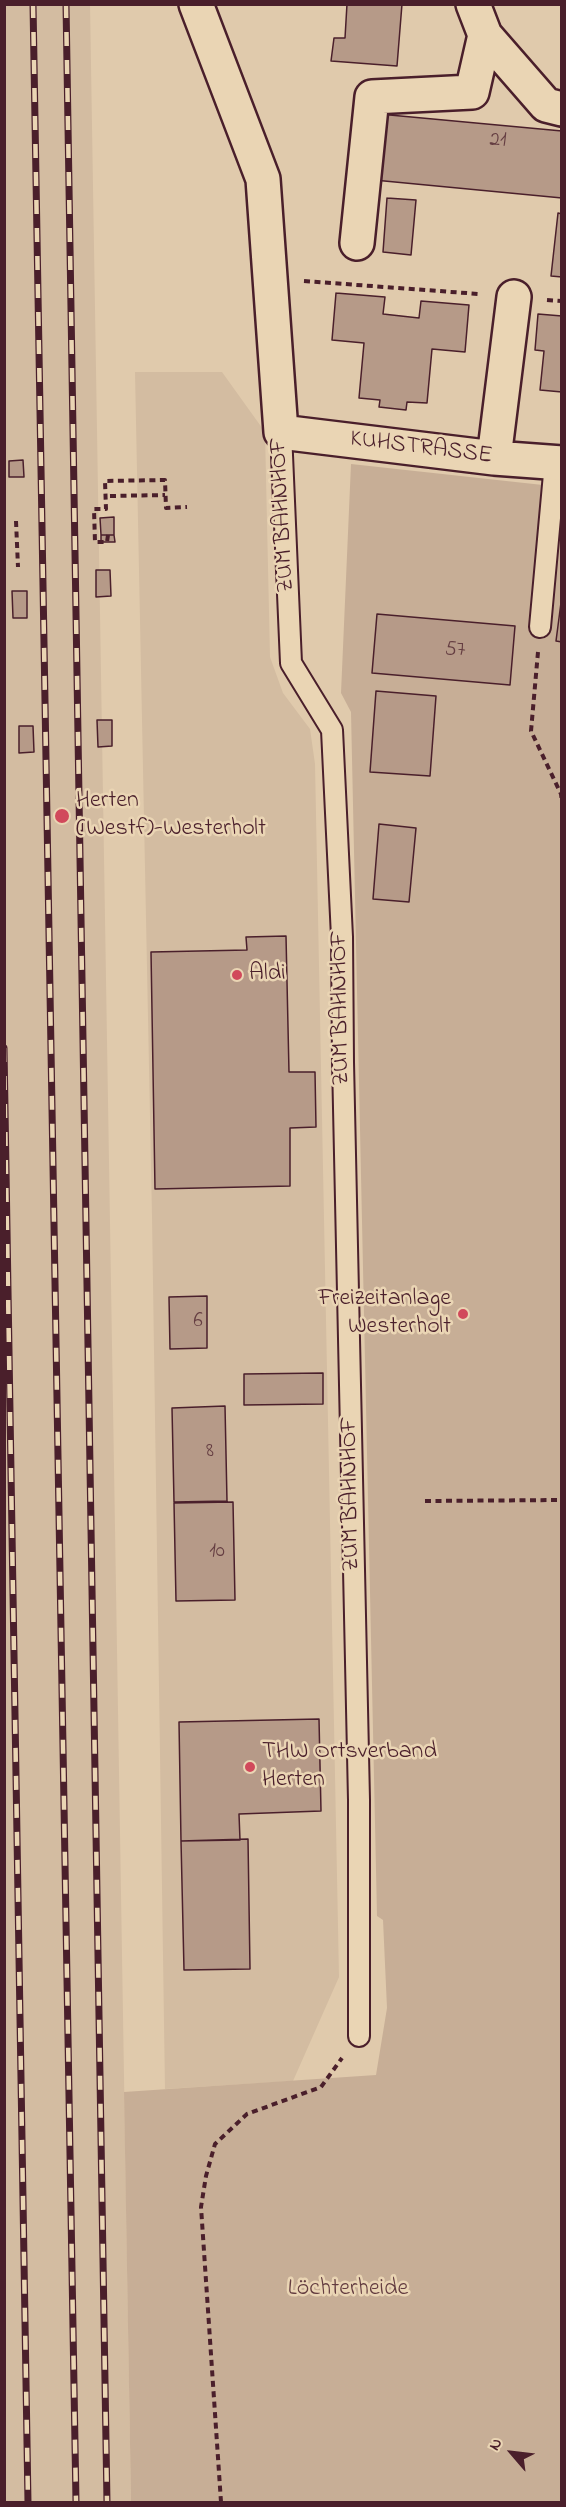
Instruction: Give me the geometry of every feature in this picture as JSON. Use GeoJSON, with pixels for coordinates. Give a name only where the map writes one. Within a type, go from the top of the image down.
{"type":"FeatureCollection","features":[{"type":"Feature","properties":{"kind":"street","name":"ZUM BAHNHOF"},"geometry":{"type":"LineString","coordinates":[[196,4],[263,179],[281,432]]}},
{"type":"Feature","properties":{"kind":"street"},"geometry":{"type":"LineString","coordinates":[[473,4],[485,35],[546,105],[561,109]]}},
{"type":"Feature","properties":{"kind":"street"},"geometry":{"type":"LineString","coordinates":[[357,243],[372,97],[472,92],[485,35]]}},
{"type":"Feature","properties":{"kind":"street"},"geometry":{"type":"LineString","coordinates":[[494,458],[514,297]]}},
{"type":"Feature","properties":{"kind":"street","name":"KUHSTRASSE"},"geometry":{"type":"LineString","coordinates":[[281,432],[494,458],[558,463]]}},
{"type":"Feature","properties":{"kind":"lane","name":"ZUM BAHNHOF"},"geometry":{"type":"LineString","coordinates":[[281,432],[291,663],[332,730],[342,927],[342,1062],[359,1800],[358,2036]]}},
{"type":"Feature","properties":{"kind":"lane"},"geometry":{"type":"LineString","coordinates":[[540,627],[558,463]]}},
{"type":"Feature","properties":{"kind":"path"},"geometry":{"type":"LineString","coordinates":[[302,270],[304,292]]}},
{"type":"Feature","properties":{"kind":"path"},"geometry":{"type":"LineString","coordinates":[[304,281],[561,301]]}},
{"type":"Feature","properties":{"kind":"path"},"geometry":{"type":"LineString","coordinates":[[108,535],[108,542],[95,542],[94,509],[106,509],[105,481],[165,480],[166,508],[187,507]]}},
{"type":"Feature","properties":{"kind":"path"},"geometry":{"type":"LineString","coordinates":[[110,496],[165,495]]}},
{"type":"Feature","properties":{"kind":"path"},"geometry":{"type":"LineString","coordinates":[[16,520],[18,567]]}},
{"type":"Feature","properties":{"kind":"path"},"geometry":{"type":"LineString","coordinates":[[540,627],[531,731],[561,794],[561,803]]}},
{"type":"Feature","properties":{"kind":"path"},"geometry":{"type":"LineString","coordinates":[[425,1501],[561,1500]]}},
{"type":"Feature","properties":{"kind":"path"},"geometry":{"type":"LineString","coordinates":[[221,2502],[201,2207],[206,2176],[215,2144],[247,2114],[321,2088],[358,2036]]}},
{"type":"Feature","properties":{"kind":"shaded area"},"geometry":{"type":"Polygon","coordinates":[[[90,4],[131,2502],[5,2502],[4,5],[90,4]]]}},
{"type":"Feature","properties":{"kind":"shaded area"},"geometry":{"type":"Polygon","coordinates":[[[135,372],[222,372],[265,432],[270,657],[283,693],[310,729],[315,764],[339,1977],[293,2081],[165,2089],[152,1216],[135,372]]]}},
{"type":"Feature","properties":{"kind":"green space","name":"Löchterheide"},"geometry":{"type":"Polygon","coordinates":[[[351,464],[561,487],[561,2502],[131,2502],[124,2092],[376,2075],[387,2008],[383,1920],[377,1916],[351,712],[341,693],[351,464]]]}},
{"type":"Feature","properties":{"kind":"building"},"geometry":{"type":"Polygon","coordinates":[[[347,4],[402,4],[397,66],[331,61],[334,38],[345,38],[347,4]]]}},
{"type":"Feature","properties":{"kind":"building"},"geometry":{"type":"Polygon","coordinates":[[[379,114],[562,131],[562,198],[374,180],[379,114]]]}},
{"type":"Feature","properties":{"kind":"building"},"geometry":{"type":"Polygon","coordinates":[[[387,198],[416,200],[411,255],[383,252],[387,198]]]}},
{"type":"Feature","properties":{"kind":"building"},"geometry":{"type":"Polygon","coordinates":[[[558,213],[562,214],[562,277],[551,276],[558,213]]]}},
{"type":"Feature","properties":{"kind":"building"},"geometry":{"type":"Polygon","coordinates":[[[336,293],[385,297],[383,314],[419,318],[421,301],[469,305],[465,352],[432,349],[427,403],[407,402],[406,410],[379,407],[380,400],[359,398],[364,343],[332,340],[336,293]]]}},
{"type":"Feature","properties":{"kind":"building"},"geometry":{"type":"Polygon","coordinates":[[[538,314],[562,316],[562,392],[540,390],[544,351],[535,350],[538,314]]]}},
{"type":"Feature","properties":{"kind":"building"},"geometry":{"type":"Polygon","coordinates":[[[23,460],[24,477],[9,477],[9,461],[23,460]]]}},
{"type":"Feature","properties":{"kind":"building"},"geometry":{"type":"Polygon","coordinates":[[[114,517],[114,535],[101,535],[100,518],[114,517]]]}},
{"type":"Feature","properties":{"kind":"building"},"geometry":{"type":"Polygon","coordinates":[[[101,535],[114,535],[115,542],[101,542],[101,535]]]}},
{"type":"Feature","properties":{"kind":"building"},"geometry":{"type":"Polygon","coordinates":[[[96,570],[110,570],[111,596],[96,597],[96,570]]]}},
{"type":"Feature","properties":{"kind":"building"},"geometry":{"type":"Polygon","coordinates":[[[12,591],[27,591],[27,618],[13,618],[12,591]]]}},
{"type":"Feature","properties":{"kind":"building"},"geometry":{"type":"Polygon","coordinates":[[[562,595],[562,642],[556,641],[562,595]]]}},
{"type":"Feature","properties":{"kind":"building"},"geometry":{"type":"Polygon","coordinates":[[[377,614],[515,626],[510,685],[372,673],[377,614]]]}},
{"type":"Feature","properties":{"kind":"building"},"geometry":{"type":"Polygon","coordinates":[[[376,691],[436,696],[430,776],[370,772],[376,691]]]}},
{"type":"Feature","properties":{"kind":"building"},"geometry":{"type":"Polygon","coordinates":[[[97,720],[112,720],[112,746],[98,747],[97,720]]]}},
{"type":"Feature","properties":{"kind":"building"},"geometry":{"type":"Polygon","coordinates":[[[19,726],[33,726],[34,752],[19,753],[19,726]]]}},
{"type":"Feature","properties":{"kind":"building"},"geometry":{"type":"Polygon","coordinates":[[[379,824],[416,828],[409,902],[373,899],[379,824]]]}},
{"type":"Feature","properties":{"kind":"building"},"geometry":{"type":"Polygon","coordinates":[[[286,936],[289,1072],[315,1072],[316,1127],[290,1128],[290,1186],[155,1189],[151,952],[247,950],[246,937],[286,936]]]}},
{"type":"Feature","properties":{"kind":"building"},"geometry":{"type":"Polygon","coordinates":[[[207,1296],[207,1348],[170,1349],[169,1297],[207,1296]]]}},
{"type":"Feature","properties":{"kind":"building"},"geometry":{"type":"Polygon","coordinates":[[[323,1373],[323,1404],[244,1405],[244,1374],[323,1373]]]}},
{"type":"Feature","properties":{"kind":"building"},"geometry":{"type":"Polygon","coordinates":[[[225,1406],[227,1501],[174,1502],[172,1408],[225,1406]]]}},
{"type":"Feature","properties":{"kind":"building"},"geometry":{"type":"Polygon","coordinates":[[[233,1502],[235,1600],[176,1601],[174,1503],[233,1502]]]}},
{"type":"Feature","properties":{"kind":"building","name":"THW Ortsverband Herten"},"geometry":{"type":"Polygon","coordinates":[[[319,1719],[321,1811],[239,1814],[240,1840],[181,1841],[179,1722],[319,1719]]]}},
{"type":"Feature","properties":{"kind":"building"},"geometry":{"type":"Polygon","coordinates":[[[248,1839],[250,1969],[184,1970],[181,1841],[248,1839]]]}},
{"type":"Feature","properties":{"kind":"railway"},"geometry":{"type":"LineString","coordinates":[[33,4],[76,2502]]}},
{"type":"Feature","properties":{"kind":"railway"},"geometry":{"type":"LineString","coordinates":[[66,4],[107,2502]]}},
{"type":"Feature","properties":{"kind":"railway"},"geometry":{"type":"LineString","coordinates":[[4,1048],[28,2502]]}},
{"type":"Feature","properties":{"kind":"place","name":"Herten (Westf)-Westerholt"},"geometry":{"type":"Point","coordinates":[62,816]}},
{"type":"Feature","properties":{"kind":"place","name":"Aldi"},"geometry":{"type":"Point","coordinates":[237,975]}},
{"type":"Feature","properties":{"kind":"place","name":"Freizeitanlage Westerholt"},"geometry":{"type":"Point","coordinates":[463,1314]}},
{"type":"Feature","properties":{"kind":"place","name":"THW Ortsverband Herten"},"geometry":{"type":"Point","coordinates":[250,1767]}}]}
